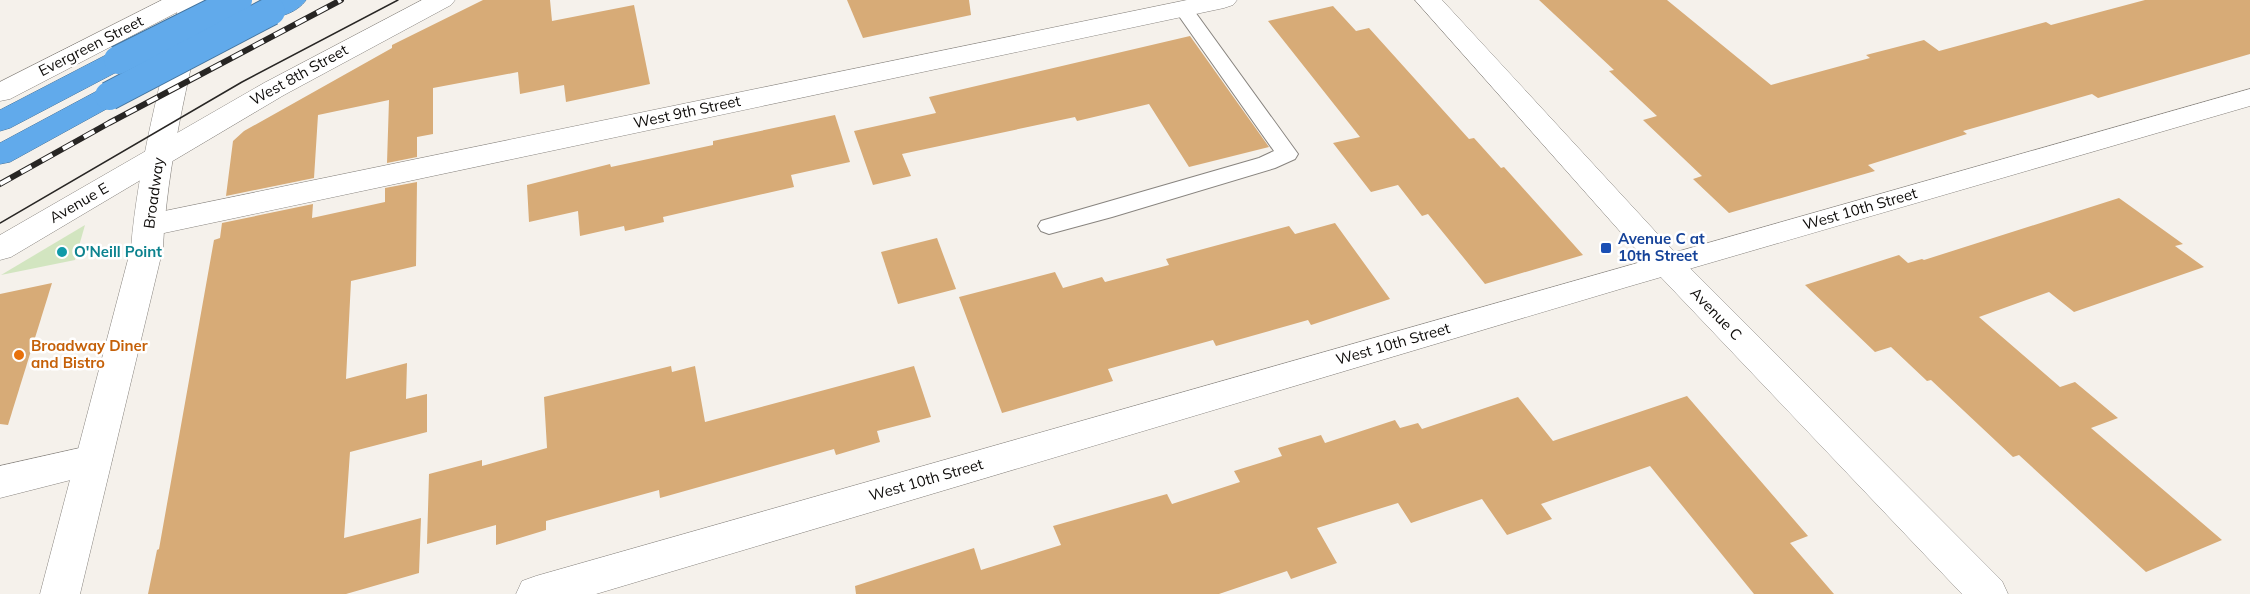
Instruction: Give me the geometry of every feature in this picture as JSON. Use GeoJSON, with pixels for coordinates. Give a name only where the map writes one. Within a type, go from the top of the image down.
{"type":"FeatureCollection","features":[{"type":"Feature","properties":{"kind":"highway"},"geometry":{"type":"LineString","coordinates":[[0,122],[238,0]]}},
{"type":"Feature","properties":{"kind":"highway"},"geometry":{"type":"LineString","coordinates":[[0,154],[282,6]]}},
{"type":"Feature","properties":{"kind":"street","name":"Evergreen Street"},"geometry":{"type":"LineString","coordinates":[[0,93],[182,0]]}},
{"type":"Feature","properties":{"kind":"street","name":"Broadway"},"geometry":{"type":"LineString","coordinates":[[60,594],[147,248],[150,203],[158,156],[193,0]]}},
{"type":"Feature","properties":{"kind":"street","name":"West 8th Street"},"geometry":{"type":"LineString","coordinates":[[158,156],[390,25],[442,0]]}},
{"type":"Feature","properties":{"kind":"street","name":"West 9th Street"},"geometry":{"type":"LineString","coordinates":[[150,225],[1224,0]]}},
{"type":"Feature","properties":{"kind":"street","name":"Avenue C"},"geometry":{"type":"LineString","coordinates":[[1428,0],[1667,264],[1988,594]]}},
{"type":"Feature","properties":{"kind":"street","name":"West 10th Street"},"geometry":{"type":"LineString","coordinates":[[536,594],[1667,264],[2250,97]]}},
{"type":"Feature","properties":{"kind":"street","name":"Avenue E"},"geometry":{"type":"LineString","coordinates":[[0,249],[158,156]]}},
{"type":"Feature","properties":{"kind":"street"},"geometry":{"type":"LineString","coordinates":[[0,482],[93,460]]}},
{"type":"Feature","properties":{"kind":"lane"},"geometry":{"type":"LineString","coordinates":[[1049,226],[1104,212],[1267,163],[1287,154],[1182,9]]}},
{"type":"Feature","properties":{"kind":"green space"},"geometry":{"type":"Polygon","coordinates":[[[85,225],[75,260],[1,275],[85,225]]]}},
{"type":"Feature","properties":{"kind":"building"},"geometry":{"type":"Polygon","coordinates":[[[483,0],[550,0],[552,21],[634,5],[650,84],[566,102],[564,85],[520,94],[518,72],[433,88],[433,134],[417,137],[417,157],[387,163],[389,100],[318,115],[314,178],[226,196],[233,141],[244,131],[392,48],[392,45],[483,0]]]}},
{"type":"Feature","properties":{"kind":"building"},"geometry":{"type":"Polygon","coordinates":[[[847,0],[969,0],[971,15],[863,38],[847,0]]]}},
{"type":"Feature","properties":{"kind":"building"},"geometry":{"type":"Polygon","coordinates":[[[1539,0],[1667,0],[1771,85],[1870,58],[1866,55],[1924,40],[1939,51],[2046,22],[2051,25],[2145,0],[2250,0],[2250,54],[2098,98],[2092,94],[1963,131],[1967,134],[1868,165],[1875,171],[1729,213],[1693,179],[1702,176],[1643,120],[1657,116],[1609,71],[1614,70],[1539,0]]]}},
{"type":"Feature","properties":{"kind":"building"},"geometry":{"type":"Polygon","coordinates":[[[1333,6],[1356,31],[1369,28],[1469,139],[1474,138],[1501,168],[1504,167],[1583,255],[1485,284],[1428,214],[1422,216],[1398,185],[1371,192],[1333,143],[1360,137],[1268,21],[1333,6]]]}},
{"type":"Feature","properties":{"kind":"building"},"geometry":{"type":"Polygon","coordinates":[[[1190,36],[1269,147],[1189,167],[1149,104],[1077,121],[1075,117],[902,154],[911,176],[873,185],[854,131],[936,113],[929,97],[1190,36]]]}},
{"type":"Feature","properties":{"kind":"building"},"geometry":{"type":"Polygon","coordinates":[[[835,115],[850,162],[791,175],[794,187],[663,217],[664,222],[625,231],[624,226],[580,236],[578,211],[529,222],[527,185],[610,164],[611,167],[713,145],[713,141],[835,115]]]}},
{"type":"Feature","properties":{"kind":"building"},"geometry":{"type":"Polygon","coordinates":[[[417,182],[416,266],[351,281],[346,379],[407,363],[406,399],[427,394],[427,432],[350,452],[344,538],[421,518],[419,573],[346,594],[148,594],[159,549],[214,240],[220,238],[222,223],[313,204],[312,218],[385,202],[385,188],[417,182]]]}},
{"type":"Feature","properties":{"kind":"building"},"geometry":{"type":"Polygon","coordinates":[[[2119,198],[2183,244],[2175,246],[2204,267],[2074,312],[2049,292],[1979,317],[2060,387],[2075,382],[2118,418],[2091,428],[2222,540],[2146,572],[2019,455],[2013,457],[1931,380],[1927,381],[1891,347],[1875,352],[1805,285],[1899,255],[1908,263],[1924,260],[2119,198]]]}},
{"type":"Feature","properties":{"kind":"building"},"geometry":{"type":"Polygon","coordinates":[[[1335,223],[1390,299],[1311,325],[1308,320],[1216,346],[1213,340],[1108,369],[1113,381],[1002,413],[959,297],[1055,272],[1063,288],[1102,277],[1105,282],[1169,265],[1166,259],[1289,226],[1295,234],[1335,223]]]}},
{"type":"Feature","properties":{"kind":"building"},"geometry":{"type":"Polygon","coordinates":[[[937,238],[956,289],[898,304],[881,252],[937,238]]]}},
{"type":"Feature","properties":{"kind":"building","name":"Broadway Diner and Bistro"},"geometry":{"type":"Polygon","coordinates":[[[52,283],[8,425],[0,424],[0,294],[52,283]]]}},
{"type":"Feature","properties":{"kind":"building"},"geometry":{"type":"Polygon","coordinates":[[[671,366],[672,372],[695,366],[705,422],[914,366],[931,417],[877,431],[880,442],[836,455],[834,449],[660,498],[659,490],[546,521],[546,530],[496,545],[496,525],[427,544],[429,474],[482,460],[482,466],[547,448],[544,397],[671,366]]]}},
{"type":"Feature","properties":{"kind":"building"},"geometry":{"type":"Polygon","coordinates":[[[1687,396],[1808,536],[1790,543],[1834,594],[1754,594],[1650,466],[1541,504],[1552,519],[1507,535],[1482,499],[1411,523],[1398,503],[1317,528],[1337,563],[1291,579],[1287,571],[1219,594],[856,594],[855,586],[974,548],[981,570],[1061,545],[1053,526],[1167,494],[1172,504],[1240,482],[1234,471],[1282,456],[1278,448],[1321,435],[1325,443],[1395,420],[1400,428],[1418,423],[1422,429],[1518,397],[1553,441],[1687,396]]]}},
{"type":"Feature","properties":{"kind":"tram line"},"geometry":{"type":"LineString","coordinates":[[0,223],[242,82],[398,0]]}},
{"type":"Feature","properties":{"kind":"railway"},"geometry":{"type":"LineString","coordinates":[[0,184],[109,123],[341,0]]}},
{"type":"Feature","properties":{"kind":"place","name":"Avenue C at 10th Street"},"geometry":{"type":"Point","coordinates":[1606,248]}},
{"type":"Feature","properties":{"kind":"place","name":"O'Neill Point"},"geometry":{"type":"Point","coordinates":[62,252]}},
{"type":"Feature","properties":{"kind":"place","name":"Broadway Diner and Bistro"},"geometry":{"type":"Point","coordinates":[19,355]}}]}
